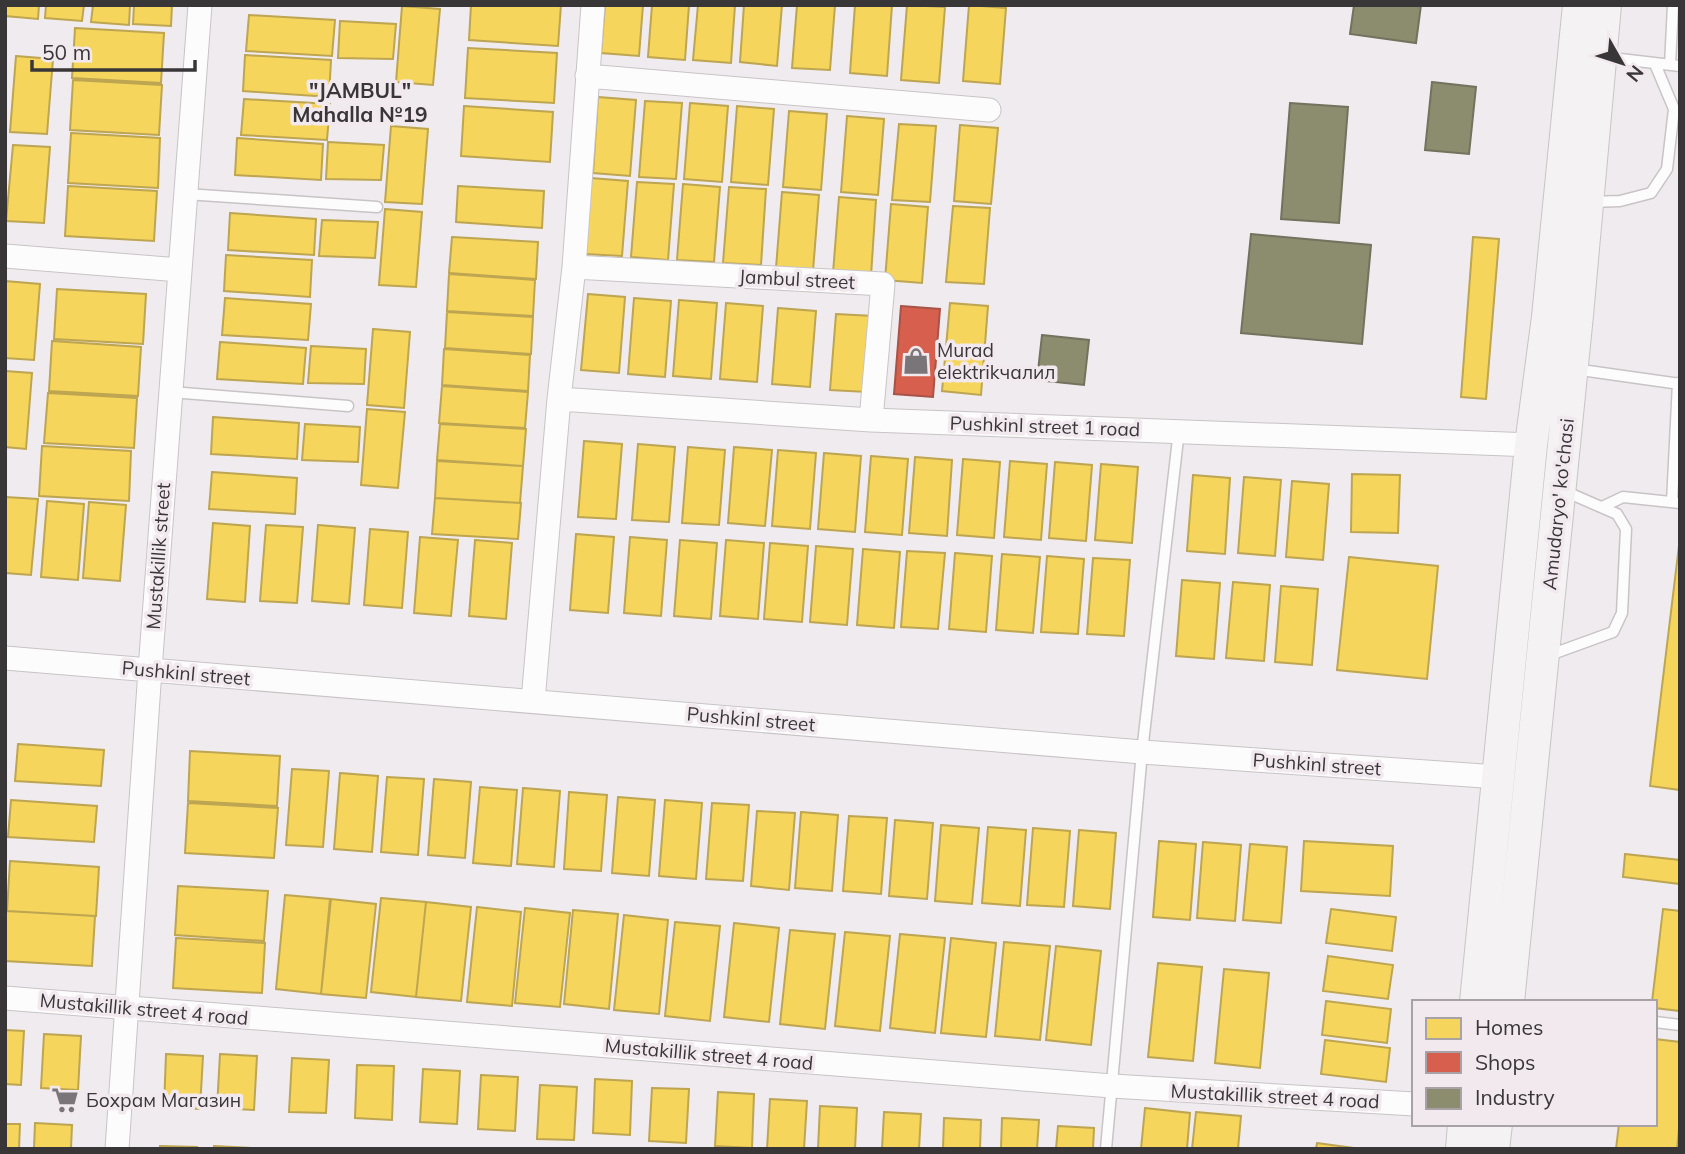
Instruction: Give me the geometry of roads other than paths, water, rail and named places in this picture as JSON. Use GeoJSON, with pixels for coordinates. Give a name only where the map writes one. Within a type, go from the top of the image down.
{"type":"FeatureCollection","features":[{"type":"Feature","properties":{"kind":"street","name":"Mustakillik street"},"geometry":{"type":"LineString","coordinates":[[117,1149],[200,5]]}},
{"type":"Feature","properties":{"kind":"street"},"geometry":{"type":"LineString","coordinates":[[533,701],[559,398],[574,267],[593,5]]}},
{"type":"Feature","properties":{"kind":"street"},"geometry":{"type":"LineString","coordinates":[[1476,1000],[1531,445],[1548,317],[1579,5]]}},
{"type":"Feature","properties":{"kind":"street","name":"Amudaryo' ko'chasi"},"geometry":{"type":"LineString","coordinates":[[1508,1000],[1572,369],[1605,5]]}},
{"type":"Feature","properties":{"kind":"street"},"geometry":{"type":"LineString","coordinates":[[587,76],[989,110]]}},
{"type":"Feature","properties":{"kind":"street"},"geometry":{"type":"LineString","coordinates":[[5,256],[180,270]]}},
{"type":"Feature","properties":{"kind":"street","name":"Jambul street"},"geometry":{"type":"LineString","coordinates":[[574,267],[883,284],[871,420]]}},
{"type":"Feature","properties":{"kind":"street","name":"Pushkinl street 1 road"},"geometry":{"type":"LineString","coordinates":[[559,398],[871,420],[1531,445]]}},
{"type":"Feature","properties":{"kind":"street","name":"Pushkinl street"},"geometry":{"type":"LineString","coordinates":[[5,658],[1142,752],[1498,777]]}},
{"type":"Feature","properties":{"kind":"street"},"geometry":{"type":"LineString","coordinates":[[1498,777],[1531,778]]}},
{"type":"Feature","properties":{"kind":"street","name":"Mustakillik street 4 road"},"geometry":{"type":"LineString","coordinates":[[5,998],[1112,1086],[1412,1104]]}},
{"type":"Feature","properties":{"kind":"street"},"geometry":{"type":"LineString","coordinates":[[1462,1149],[1464,1126]]}},
{"type":"Feature","properties":{"kind":"street"},"geometry":{"type":"LineString","coordinates":[[1493,1149],[1496,1126]]}},
{"type":"Feature","properties":{"kind":"lane"},"geometry":{"type":"LineString","coordinates":[[1601,57],[1675,66],[1673,5]]}},
{"type":"Feature","properties":{"kind":"lane"},"geometry":{"type":"LineString","coordinates":[[1587,202],[1620,201],[1651,193],[1667,169],[1674,109],[1655,64]]}},
{"type":"Feature","properties":{"kind":"lane"},"geometry":{"type":"LineString","coordinates":[[186,194],[377,207]]}},
{"type":"Feature","properties":{"kind":"lane"},"geometry":{"type":"LineString","coordinates":[[1572,369],[1679,384],[1676,503],[1623,498],[1602,507]]}},
{"type":"Feature","properties":{"kind":"lane"},"geometry":{"type":"LineString","coordinates":[[171,392],[348,406]]}},
{"type":"Feature","properties":{"kind":"lane"},"geometry":{"type":"LineString","coordinates":[[1106,1149],[1142,752],[1179,430]]}},
{"type":"Feature","properties":{"kind":"lane"},"geometry":{"type":"LineString","coordinates":[[1543,657],[1613,632],[1622,613],[1626,529],[1617,513],[1560,488]]}},
{"type":"Feature","properties":{"kind":"lane"},"geometry":{"type":"LineString","coordinates":[[1657,1022],[1680,1025]]}},
{"type":"Feature","properties":{"kind":"place","name":"Murad elektrikчалил"},"geometry":{"type":"Point","coordinates":[916,361]}},
{"type":"Feature","properties":{"kind":"place","name":"Бохрам Магазин"},"geometry":{"type":"Point","coordinates":[65,1100]}},
{"type":"Feature","properties":{"kind":"district","name":"\"JAMBUL\" Mahalla №19"},"geometry":{"type":"Point","coordinates":[360,103]}}]}
